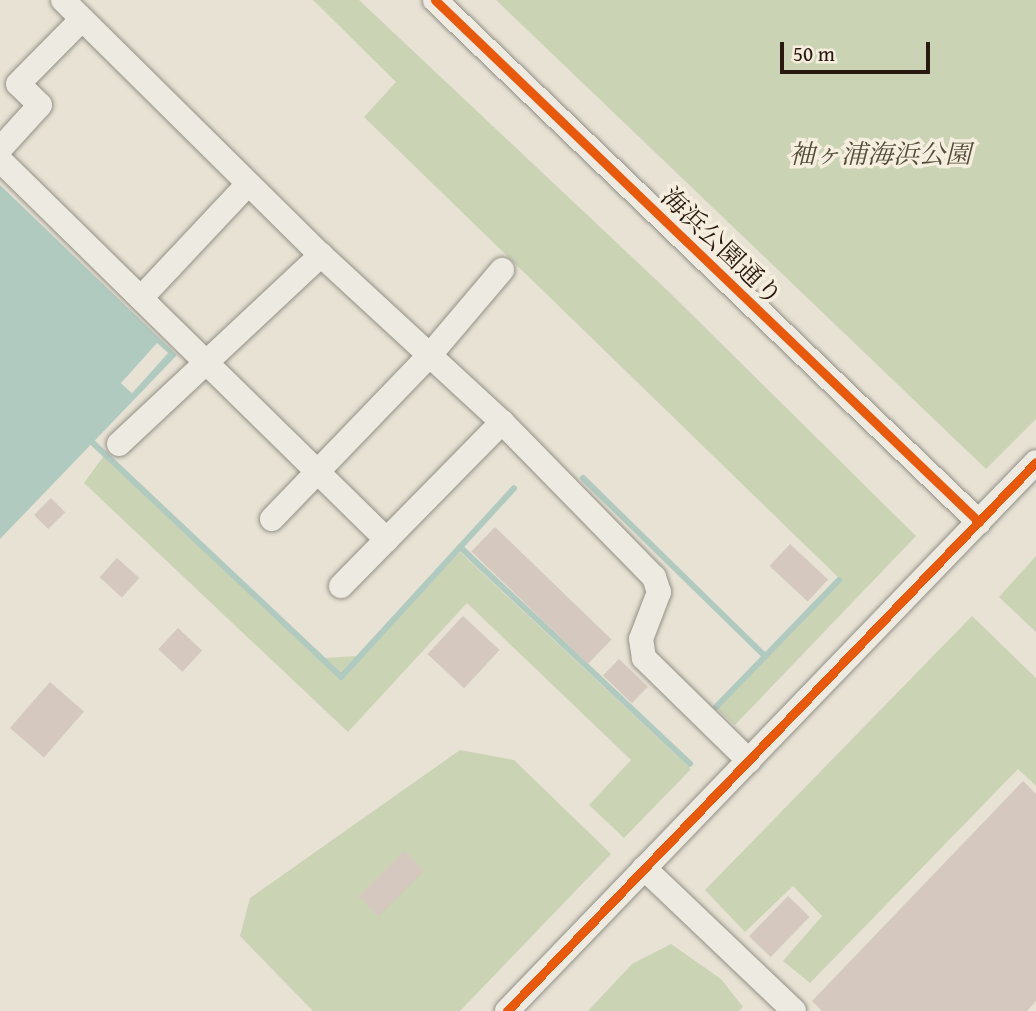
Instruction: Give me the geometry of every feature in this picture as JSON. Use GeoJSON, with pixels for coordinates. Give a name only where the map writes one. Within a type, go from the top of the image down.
{"type":"FeatureCollection","features":[{"type":"Feature","properties":{"kind":"street"},"geometry":{"type":"LineString","coordinates":[[63,0],[321,255],[502,422],[654,577],[659,592],[641,639],[644,659],[749,761]]}},
{"type":"Feature","properties":{"kind":"street","name":"海浜公園通り"},"geometry":{"type":"LineString","coordinates":[[435,0],[979,522]]}},
{"type":"Feature","properties":{"kind":"street"},"geometry":{"type":"LineString","coordinates":[[0,149],[40,105],[18,85],[82,19]]}},
{"type":"Feature","properties":{"kind":"street"},"geometry":{"type":"LineString","coordinates":[[0,160],[321,471],[387,540]]}},
{"type":"Feature","properties":{"kind":"street"},"geometry":{"type":"LineString","coordinates":[[141,298],[248,184]]}},
{"type":"Feature","properties":{"kind":"street"},"geometry":{"type":"LineString","coordinates":[[119,444],[321,255]]}},
{"type":"Feature","properties":{"kind":"street"},"geometry":{"type":"LineString","coordinates":[[272,519],[429,356],[502,270]]}},
{"type":"Feature","properties":{"kind":"street"},"geometry":{"type":"LineString","coordinates":[[341,586],[502,422]]}},
{"type":"Feature","properties":{"kind":"street"},"geometry":{"type":"LineString","coordinates":[[507,1011],[1036,463]]}},
{"type":"Feature","properties":{"kind":"street"},"geometry":{"type":"LineString","coordinates":[[644,868],[794,1011]]}},
{"type":"Feature","properties":{"kind":"green space"},"geometry":{"type":"Polygon","coordinates":[[[313,0],[359,0],[668,291],[916,536],[735,725],[717,709],[841,580],[364,117],[396,82],[313,0]]]}},
{"type":"Feature","properties":{"kind":"green space","name":"袖ヶ浦海浜公園"},"geometry":{"type":"Polygon","coordinates":[[[496,0],[1036,0],[1036,419],[986,469],[496,0]]]}},
{"type":"Feature","properties":{"kind":"green space"},"geometry":{"type":"Polygon","coordinates":[[[105,454],[325,658],[357,656],[460,552],[691,769],[624,838],[589,805],[631,760],[467,603],[348,732],[84,483],[105,454]]]}},
{"type":"Feature","properties":{"kind":"green space"},"geometry":{"type":"Polygon","coordinates":[[[1036,556],[1036,632],[999,597],[1036,556]]]}},
{"type":"Feature","properties":{"kind":"green space"},"geometry":{"type":"Polygon","coordinates":[[[972,616],[1036,678],[1036,786],[1018,769],[810,983],[783,961],[822,916],[793,886],[745,932],[705,890],[972,616]]]}},
{"type":"Feature","properties":{"kind":"green space"},"geometry":{"type":"Polygon","coordinates":[[[460,750],[514,760],[611,854],[460,1011],[313,1011],[240,936],[250,898],[460,750]]]}},
{"type":"Feature","properties":{"kind":"green space"},"geometry":{"type":"Polygon","coordinates":[[[671,944],[721,979],[743,1007],[739,1011],[588,1011],[632,964],[671,944]]]}},
{"type":"Feature","properties":{"kind":"shaded area"},"geometry":{"type":"Polygon","coordinates":[[[0,185],[177,355],[0,539],[0,185]]]}},
{"type":"Feature","properties":{"kind":"pier"},"geometry":{"type":"Polygon","coordinates":[[[157,343],[168,353],[132,393],[121,383],[157,343]]]}},
{"type":"Feature","properties":{"kind":"building"},"geometry":{"type":"Polygon","coordinates":[[[51,498],[65,512],[48,529],[34,515],[51,498]]]}},
{"type":"Feature","properties":{"kind":"building"},"geometry":{"type":"Polygon","coordinates":[[[495,527],[612,640],[588,664],[471,551],[495,527]]]}},
{"type":"Feature","properties":{"kind":"building"},"geometry":{"type":"Polygon","coordinates":[[[790,544],[828,579],[808,601],[770,566],[790,544]]]}},
{"type":"Feature","properties":{"kind":"building"},"geometry":{"type":"Polygon","coordinates":[[[117,558],[139,578],[122,597],[100,577],[117,558]]]}},
{"type":"Feature","properties":{"kind":"building"},"geometry":{"type":"Polygon","coordinates":[[[463,616],[500,650],[464,688],[428,654],[463,616]]]}},
{"type":"Feature","properties":{"kind":"building"},"geometry":{"type":"Polygon","coordinates":[[[178,628],[202,651],[182,672],[158,649],[178,628]]]}},
{"type":"Feature","properties":{"kind":"building"},"geometry":{"type":"Polygon","coordinates":[[[619,659],[648,687],[632,703],[603,676],[619,659]]]}},
{"type":"Feature","properties":{"kind":"building"},"geometry":{"type":"Polygon","coordinates":[[[50,682],[84,712],[44,758],[10,728],[50,682]]]}},
{"type":"Feature","properties":{"kind":"building"},"geometry":{"type":"Polygon","coordinates":[[[1023,781],[1036,794],[1036,1001],[1027,1011],[822,1011],[812,1001],[1023,781]]]}},
{"type":"Feature","properties":{"kind":"building"},"geometry":{"type":"Polygon","coordinates":[[[404,851],[424,871],[379,916],[359,896],[404,851]]]}},
{"type":"Feature","properties":{"kind":"building"},"geometry":{"type":"Polygon","coordinates":[[[788,896],[810,917],[771,957],[749,936],[788,896]]]}},
{"type":"Feature","properties":{"kind":"waterway"},"geometry":{"type":"LineString","coordinates":[[93,443],[341,677],[514,488]]}},
{"type":"Feature","properties":{"kind":"waterway"},"geometry":{"type":"LineString","coordinates":[[583,478],[765,656]]}},
{"type":"Feature","properties":{"kind":"waterway"},"geometry":{"type":"LineString","coordinates":[[460,547],[690,764]]}},
{"type":"Feature","properties":{"kind":"waterway"},"geometry":{"type":"LineString","coordinates":[[716,707],[839,580]]}},
{"type":"Feature","properties":{"kind":"cycle path"},"geometry":{"type":"LineString","coordinates":[[435,0],[979,522]]}},
{"type":"Feature","properties":{"kind":"cycle path"},"geometry":{"type":"LineString","coordinates":[[507,1011],[1036,462]]}}]}
